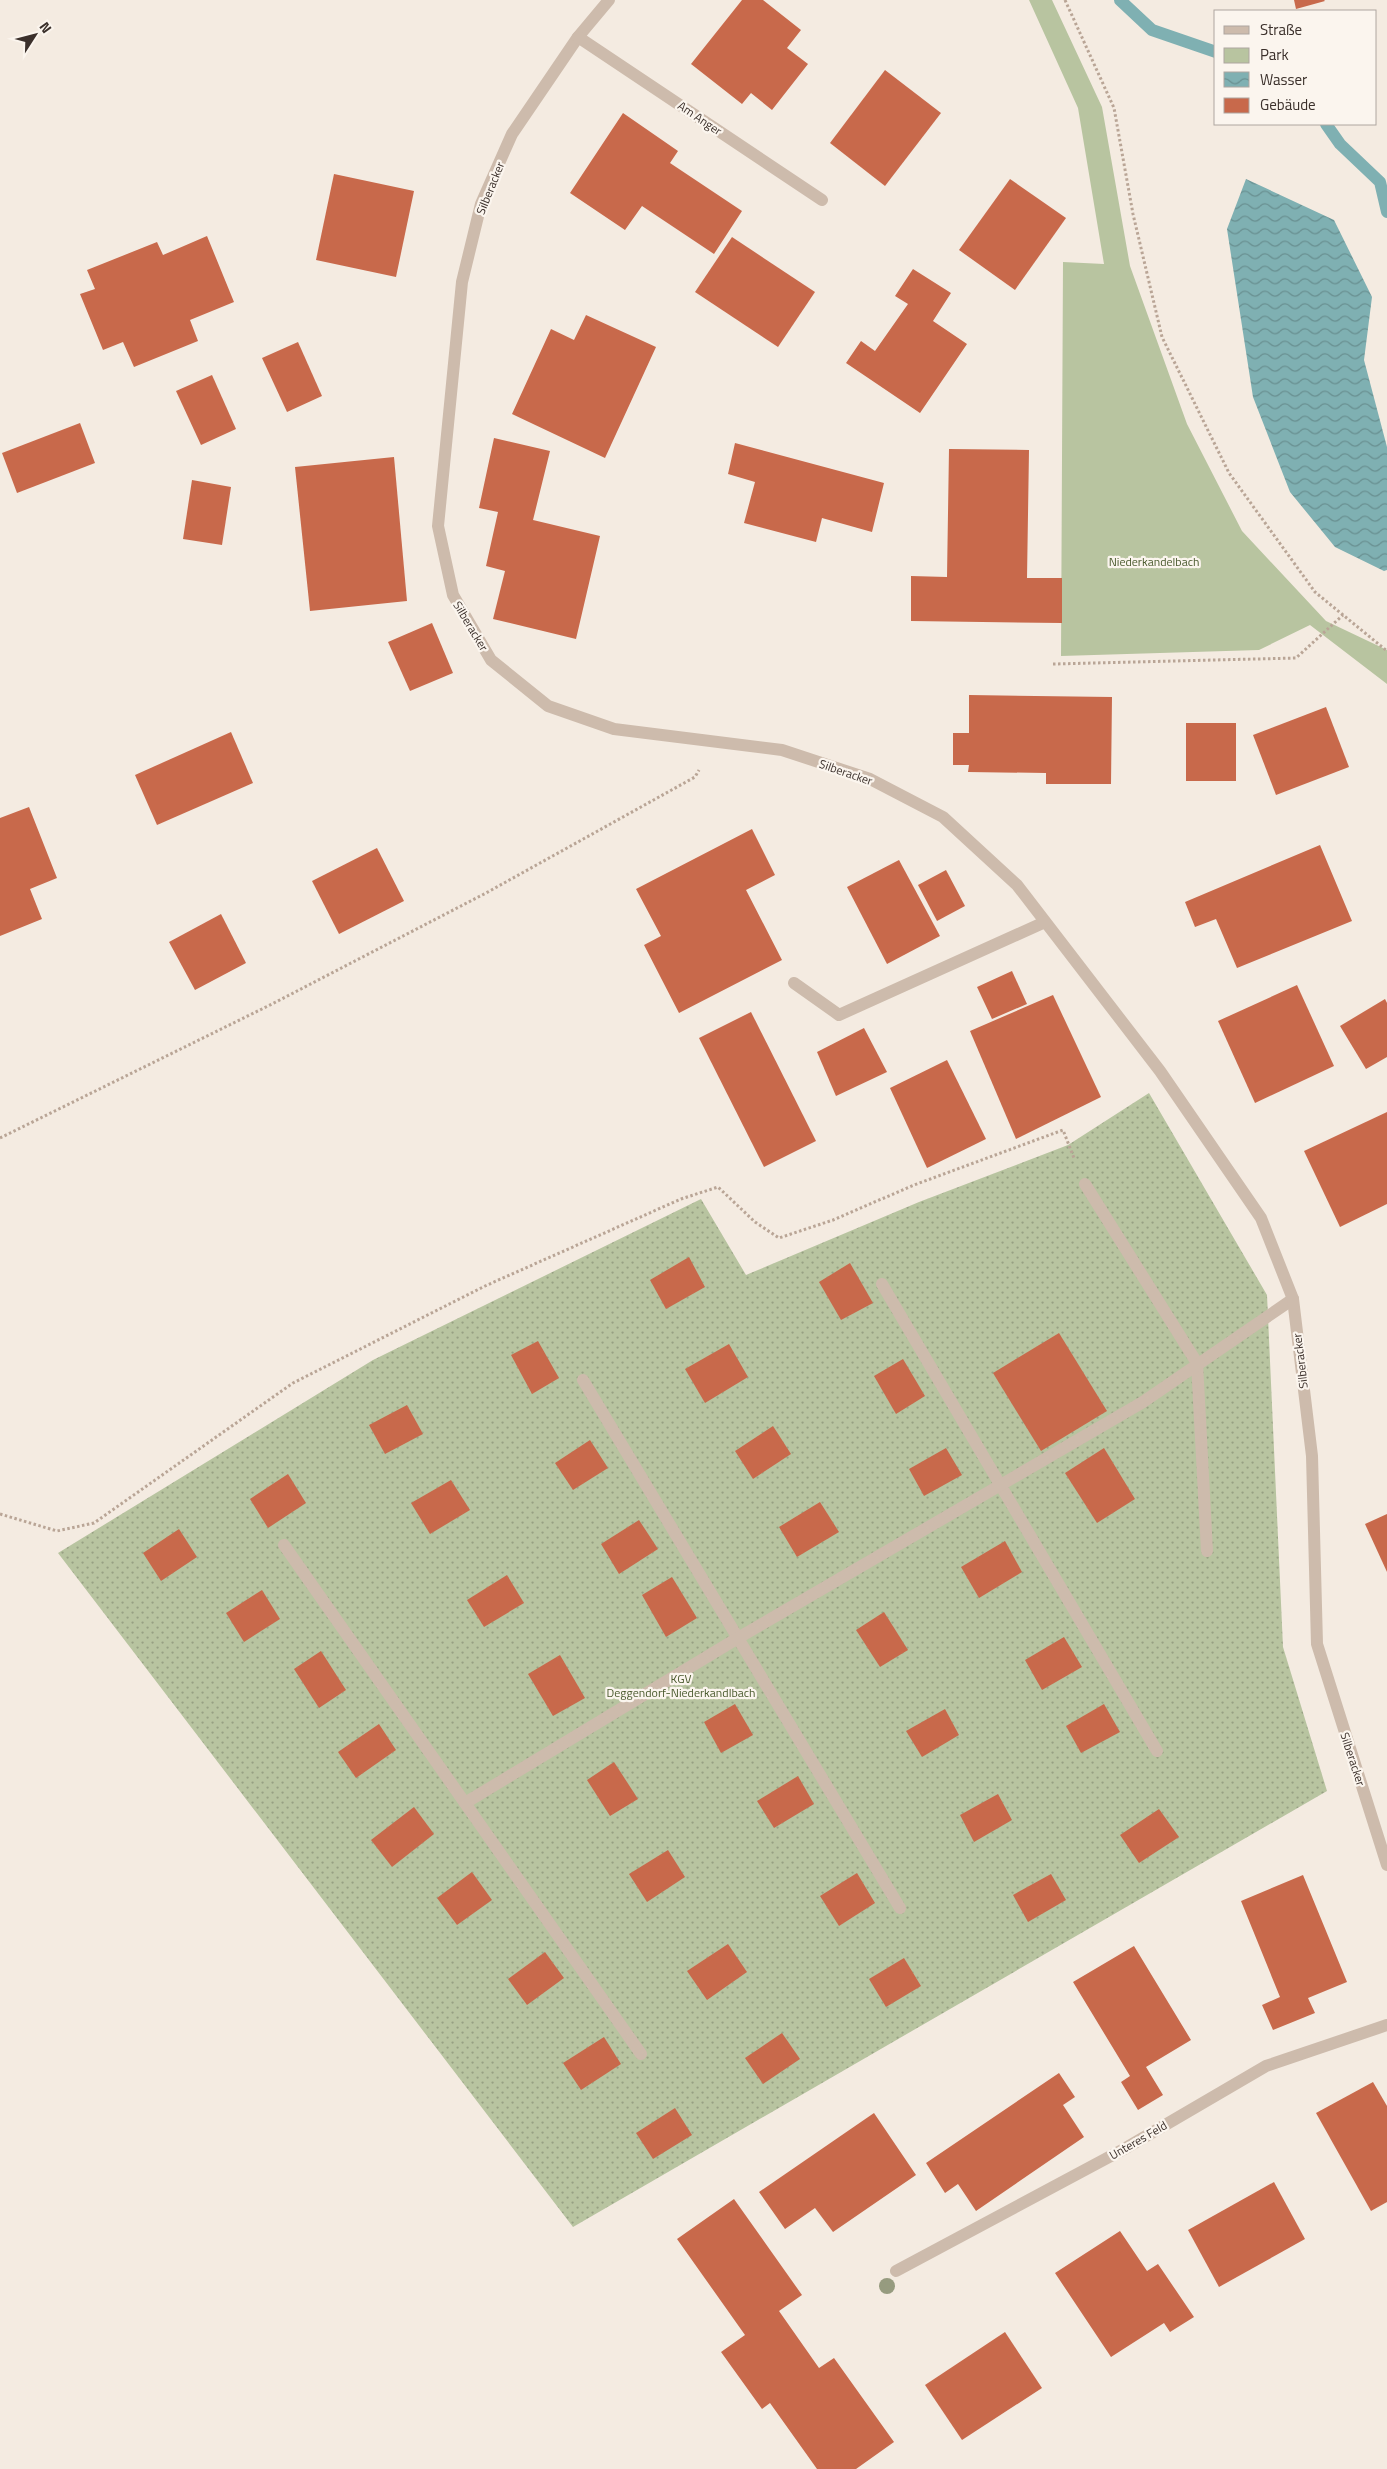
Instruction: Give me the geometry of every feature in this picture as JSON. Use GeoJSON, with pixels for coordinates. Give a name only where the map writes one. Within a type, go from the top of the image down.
{"type":"FeatureCollection","features":[{"type":"Feature","properties":{"kind":"street","name":"Silberacker"},"geometry":{"type":"LineString","coordinates":[[609,0],[578,37],[512,134],[481,204],[462,282],[438,526],[453,596],[491,660],[548,706],[614,729],[782,750],[870,779],[943,817],[1017,885],[1160,1071],[1261,1218],[1292,1299],[1312,1456],[1317,1644],[1387,1865]]}},
{"type":"Feature","properties":{"kind":"street","name":"Am Anger"},"geometry":{"type":"LineString","coordinates":[[578,37],[822,200]]}},
{"type":"Feature","properties":{"kind":"street"},"geometry":{"type":"LineString","coordinates":[[794,983],[839,1015],[1045,922]]}},
{"type":"Feature","properties":{"kind":"street"},"geometry":{"type":"LineString","coordinates":[[1084,1184],[1197,1363],[1207,1552]]}},
{"type":"Feature","properties":{"kind":"street"},"geometry":{"type":"LineString","coordinates":[[882,1284],[1157,1751]]}},
{"type":"Feature","properties":{"kind":"street"},"geometry":{"type":"LineString","coordinates":[[465,1803],[738,1638],[1142,1402],[1292,1299]]}},
{"type":"Feature","properties":{"kind":"street"},"geometry":{"type":"LineString","coordinates":[[583,1380],[900,1908]]}},
{"type":"Feature","properties":{"kind":"street"},"geometry":{"type":"LineString","coordinates":[[284,1545],[641,2054]]}},
{"type":"Feature","properties":{"kind":"street","name":"Unteres Feld"},"geometry":{"type":"LineString","coordinates":[[896,2271],[1124,2149],[1266,2066],[1387,2025]]}},
{"type":"Feature","properties":{"kind":"path"},"geometry":{"type":"LineString","coordinates":[[1065,0],[1114,108],[1133,214],[1162,337],[1229,473],[1315,592],[1387,651]]}},
{"type":"Feature","properties":{"kind":"path"},"geometry":{"type":"LineString","coordinates":[[1053,664],[1296,658],[1343,615]]}},
{"type":"Feature","properties":{"kind":"path"},"geometry":{"type":"LineString","coordinates":[[0,1138],[272,1004],[512,879],[695,777],[715,742]]}},
{"type":"Feature","properties":{"kind":"path"},"geometry":{"type":"LineString","coordinates":[[0,1514],[57,1531],[94,1523],[293,1383],[485,1286],[681,1199],[718,1187],[756,1222],[779,1238],[833,1220],[914,1185],[1063,1130],[1084,1184]]}},
{"type":"Feature","properties":{"kind":"green space","name":"Niederkandelbach"},"geometry":{"type":"Polygon","coordinates":[[[1029,0],[1052,0],[1102,107],[1130,266],[1187,424],[1242,531],[1326,621],[1387,650],[1387,684],[1310,625],[1259,650],[1061,656],[1063,262],[1104,264],[1078,108],[1029,0]]]}},
{"type":"Feature","properties":{"kind":"green space","name":"KGV Deggendorf-Niederkandlbach"},"geometry":{"type":"Polygon","coordinates":[[[1149,1093],[1267,1295],[1283,1647],[1327,1791],[573,2227],[58,1553],[373,1360],[701,1199],[746,1275],[919,1202],[1068,1145],[1149,1093]]]}},
{"type":"Feature","properties":{"kind":"water"},"geometry":{"type":"Polygon","coordinates":[[[1246,179],[1334,220],[1372,297],[1364,360],[1387,447],[1387,570],[1384,571],[1335,547],[1290,492],[1253,397],[1227,229],[1246,179]]]}},
{"type":"Feature","properties":{"kind":"building"},"geometry":{"type":"Polygon","coordinates":[[[742,0],[763,0],[801,30],[787,48],[808,64],[772,110],[751,93],[742,104],[691,64],[742,0]]]}},
{"type":"Feature","properties":{"kind":"building"},"geometry":{"type":"Polygon","coordinates":[[[1294,0],[1324,0],[1325,1],[1296,9],[1294,0]]]}},
{"type":"Feature","properties":{"kind":"building"},"geometry":{"type":"Polygon","coordinates":[[[885,70],[941,113],[885,186],[830,143],[885,70]]]}},
{"type":"Feature","properties":{"kind":"building"},"geometry":{"type":"Polygon","coordinates":[[[623,113],[678,151],[670,163],[742,211],[714,254],[642,206],[625,230],[570,193],[623,113]]]}},
{"type":"Feature","properties":{"kind":"building"},"geometry":{"type":"Polygon","coordinates":[[[334,174],[414,191],[396,277],[316,260],[334,174]]]}},
{"type":"Feature","properties":{"kind":"building"},"geometry":{"type":"Polygon","coordinates":[[[1010,179],[1066,218],[1015,290],[959,250],[1010,179]]]}},
{"type":"Feature","properties":{"kind":"building"},"geometry":{"type":"Polygon","coordinates":[[[207,236],[234,302],[190,320],[198,341],[134,367],[123,342],[103,350],[80,294],[95,289],[87,270],[157,242],[163,255],[207,236]]]}},
{"type":"Feature","properties":{"kind":"building"},"geometry":{"type":"Polygon","coordinates":[[[732,237],[815,292],[778,347],[695,292],[732,237]]]}},
{"type":"Feature","properties":{"kind":"building"},"geometry":{"type":"Polygon","coordinates":[[[913,269],[951,293],[933,321],[967,344],[920,413],[846,363],[861,341],[875,351],[908,304],[895,296],[913,269]]]}},
{"type":"Feature","properties":{"kind":"building"},"geometry":{"type":"Polygon","coordinates":[[[586,315],[656,347],[605,458],[512,414],[551,329],[574,340],[586,315]]]}},
{"type":"Feature","properties":{"kind":"building"},"geometry":{"type":"Polygon","coordinates":[[[298,342],[322,396],[287,412],[262,358],[298,342]]]}},
{"type":"Feature","properties":{"kind":"building"},"geometry":{"type":"Polygon","coordinates":[[[212,375],[236,429],[201,445],[176,391],[212,375]]]}},
{"type":"Feature","properties":{"kind":"building"},"geometry":{"type":"Polygon","coordinates":[[[80,423],[95,463],[17,493],[2,453],[80,423]]]}},
{"type":"Feature","properties":{"kind":"building"},"geometry":{"type":"Polygon","coordinates":[[[494,438],[550,451],[533,520],[600,536],[576,639],[493,619],[505,571],[486,566],[498,512],[479,508],[494,438]]]}},
{"type":"Feature","properties":{"kind":"building"},"geometry":{"type":"Polygon","coordinates":[[[735,443],[884,483],[872,532],[822,518],[816,542],[744,523],[755,482],[728,474],[735,443]]]}},
{"type":"Feature","properties":{"kind":"building"},"geometry":{"type":"Polygon","coordinates":[[[949,449],[1029,450],[1027,578],[1062,578],[1062,623],[911,621],[911,576],[947,577],[949,449]]]}},
{"type":"Feature","properties":{"kind":"building"},"geometry":{"type":"Polygon","coordinates":[[[394,457],[407,601],[310,611],[295,467],[394,457]]]}},
{"type":"Feature","properties":{"kind":"building"},"geometry":{"type":"Polygon","coordinates":[[[192,480],[231,487],[222,545],[183,539],[192,480]]]}},
{"type":"Feature","properties":{"kind":"building"},"geometry":{"type":"Polygon","coordinates":[[[432,623],[453,673],[410,691],[388,642],[432,623]]]}},
{"type":"Feature","properties":{"kind":"building"},"geometry":{"type":"Polygon","coordinates":[[[969,695],[1112,697],[1111,784],[1046,784],[1046,773],[968,772],[969,765],[953,765],[953,733],[969,733],[969,695]]]}},
{"type":"Feature","properties":{"kind":"building"},"geometry":{"type":"Polygon","coordinates":[[[1326,707],[1349,767],[1276,795],[1253,735],[1326,707]]]}},
{"type":"Feature","properties":{"kind":"building"},"geometry":{"type":"Polygon","coordinates":[[[1186,723],[1236,723],[1236,781],[1186,781],[1186,723]]]}},
{"type":"Feature","properties":{"kind":"building"},"geometry":{"type":"Polygon","coordinates":[[[231,732],[253,783],[157,825],[135,775],[231,732]]]}},
{"type":"Feature","properties":{"kind":"building"},"geometry":{"type":"Polygon","coordinates":[[[29,807],[57,878],[30,889],[42,919],[0,936],[0,818],[29,807]]]}},
{"type":"Feature","properties":{"kind":"building"},"geometry":{"type":"Polygon","coordinates":[[[752,829],[775,875],[746,890],[782,960],[679,1013],[644,945],[661,936],[636,889],[752,829]]]}},
{"type":"Feature","properties":{"kind":"building"},"geometry":{"type":"Polygon","coordinates":[[[1320,845],[1352,921],[1237,968],[1216,919],[1195,927],[1185,902],[1320,845]]]}},
{"type":"Feature","properties":{"kind":"building"},"geometry":{"type":"Polygon","coordinates":[[[377,848],[404,901],[339,934],[312,881],[377,848]]]}},
{"type":"Feature","properties":{"kind":"building"},"geometry":{"type":"Polygon","coordinates":[[[899,860],[940,936],[887,964],[847,887],[899,860]]]}},
{"type":"Feature","properties":{"kind":"building"},"geometry":{"type":"Polygon","coordinates":[[[946,870],[965,906],[937,921],[918,885],[946,870]]]}},
{"type":"Feature","properties":{"kind":"building"},"geometry":{"type":"Polygon","coordinates":[[[221,914],[246,963],[195,990],[169,942],[221,914]]]}},
{"type":"Feature","properties":{"kind":"building"},"geometry":{"type":"Polygon","coordinates":[[[1012,971],[1027,1004],[992,1019],[977,987],[1012,971]]]}},
{"type":"Feature","properties":{"kind":"building"},"geometry":{"type":"Polygon","coordinates":[[[1297,985],[1334,1066],[1255,1103],[1218,1021],[1297,985]]]}},
{"type":"Feature","properties":{"kind":"building"},"geometry":{"type":"Polygon","coordinates":[[[1053,995],[1101,1097],[1016,1139],[970,1031],[1053,995]]]}},
{"type":"Feature","properties":{"kind":"building"},"geometry":{"type":"Polygon","coordinates":[[[1385,999],[1387,1003],[1387,1057],[1366,1069],[1340,1026],[1385,999]]]}},
{"type":"Feature","properties":{"kind":"building"},"geometry":{"type":"Polygon","coordinates":[[[751,1012],[816,1141],[764,1167],[699,1038],[751,1012]]]}},
{"type":"Feature","properties":{"kind":"building"},"geometry":{"type":"Polygon","coordinates":[[[864,1028],[887,1072],[836,1096],[817,1052],[864,1028]]]}},
{"type":"Feature","properties":{"kind":"building"},"geometry":{"type":"Polygon","coordinates":[[[947,1060],[986,1139],[927,1168],[890,1088],[947,1060]]]}},
{"type":"Feature","properties":{"kind":"building"},"geometry":{"type":"Polygon","coordinates":[[[1387,1112],[1387,1204],[1340,1227],[1304,1151],[1387,1112]]]}},
{"type":"Feature","properties":{"kind":"building"},"geometry":{"type":"Polygon","coordinates":[[[689,1257],[705,1287],[666,1309],[650,1280],[689,1257]]]}},
{"type":"Feature","properties":{"kind":"building"},"geometry":{"type":"Polygon","coordinates":[[[850,1263],[873,1303],[841,1320],[819,1282],[850,1263]]]}},
{"type":"Feature","properties":{"kind":"building"},"geometry":{"type":"Polygon","coordinates":[[[1059,1333],[1107,1411],[1041,1451],[993,1373],[1059,1333]]]}},
{"type":"Feature","properties":{"kind":"building"},"geometry":{"type":"Polygon","coordinates":[[[538,1341],[559,1378],[532,1394],[511,1355],[538,1341]]]}},
{"type":"Feature","properties":{"kind":"building"},"geometry":{"type":"Polygon","coordinates":[[[729,1344],[748,1377],[705,1403],[685,1369],[729,1344]]]}},
{"type":"Feature","properties":{"kind":"building"},"geometry":{"type":"Polygon","coordinates":[[[903,1359],[925,1396],[896,1414],[874,1376],[903,1359]]]}},
{"type":"Feature","properties":{"kind":"building"},"geometry":{"type":"Polygon","coordinates":[[[407,1405],[423,1434],[385,1454],[369,1425],[407,1405]]]}},
{"type":"Feature","properties":{"kind":"building"},"geometry":{"type":"Polygon","coordinates":[[[773,1426],[791,1454],[753,1479],[735,1451],[773,1426]]]}},
{"type":"Feature","properties":{"kind":"building"},"geometry":{"type":"Polygon","coordinates":[[[590,1440],[608,1468],[573,1490],[555,1463],[590,1440]]]}},
{"type":"Feature","properties":{"kind":"building"},"geometry":{"type":"Polygon","coordinates":[[[946,1448],[962,1475],[924,1496],[909,1469],[946,1448]]]}},
{"type":"Feature","properties":{"kind":"building"},"geometry":{"type":"Polygon","coordinates":[[[1104,1448],[1135,1499],[1097,1523],[1065,1473],[1104,1448]]]}},
{"type":"Feature","properties":{"kind":"building"},"geometry":{"type":"Polygon","coordinates":[[[288,1474],[306,1503],[268,1528],[250,1499],[288,1474]]]}},
{"type":"Feature","properties":{"kind":"building"},"geometry":{"type":"Polygon","coordinates":[[[451,1480],[470,1510],[430,1534],[411,1503],[451,1480]]]}},
{"type":"Feature","properties":{"kind":"building"},"geometry":{"type":"Polygon","coordinates":[[[820,1502],[839,1532],[797,1557],[779,1527],[820,1502]]]}},
{"type":"Feature","properties":{"kind":"building"},"geometry":{"type":"Polygon","coordinates":[[[1387,1514],[1387,1572],[1365,1524],[1387,1514]]]}},
{"type":"Feature","properties":{"kind":"building"},"geometry":{"type":"Polygon","coordinates":[[[639,1520],[658,1549],[619,1574],[601,1544],[639,1520]]]}},
{"type":"Feature","properties":{"kind":"building"},"geometry":{"type":"Polygon","coordinates":[[[179,1529],[197,1557],[161,1581],[143,1553],[179,1529]]]}},
{"type":"Feature","properties":{"kind":"building"},"geometry":{"type":"Polygon","coordinates":[[[1005,1541],[1022,1572],[979,1598],[961,1567],[1005,1541]]]}},
{"type":"Feature","properties":{"kind":"building"},"geometry":{"type":"Polygon","coordinates":[[[507,1575],[524,1603],[484,1627],[467,1600],[507,1575]]]}},
{"type":"Feature","properties":{"kind":"building"},"geometry":{"type":"Polygon","coordinates":[[[672,1577],[697,1618],[666,1637],[642,1595],[672,1577]]]}},
{"type":"Feature","properties":{"kind":"building"},"geometry":{"type":"Polygon","coordinates":[[[262,1590],[280,1619],[244,1642],[226,1613],[262,1590]]]}},
{"type":"Feature","properties":{"kind":"building"},"geometry":{"type":"Polygon","coordinates":[[[884,1612],[908,1650],[880,1667],[856,1630],[884,1612]]]}},
{"type":"Feature","properties":{"kind":"building"},"geometry":{"type":"Polygon","coordinates":[[[1064,1637],[1082,1667],[1042,1690],[1025,1660],[1064,1637]]]}},
{"type":"Feature","properties":{"kind":"building"},"geometry":{"type":"Polygon","coordinates":[[[321,1651],[346,1690],[319,1708],[294,1669],[321,1651]]]}},
{"type":"Feature","properties":{"kind":"building"},"geometry":{"type":"Polygon","coordinates":[[[560,1655],[585,1698],[553,1716],[528,1674],[560,1655]]]}},
{"type":"Feature","properties":{"kind":"building"},"geometry":{"type":"Polygon","coordinates":[[[735,1704],[753,1735],[721,1753],[704,1722],[735,1704]]]}},
{"type":"Feature","properties":{"kind":"building"},"geometry":{"type":"Polygon","coordinates":[[[1104,1704],[1120,1732],[1081,1753],[1066,1726],[1104,1704]]]}},
{"type":"Feature","properties":{"kind":"building"},"geometry":{"type":"Polygon","coordinates":[[[945,1709],[959,1735],[922,1757],[906,1731],[945,1709]]]}},
{"type":"Feature","properties":{"kind":"building"},"geometry":{"type":"Polygon","coordinates":[[[379,1724],[396,1750],[356,1778],[338,1752],[379,1724]]]}},
{"type":"Feature","properties":{"kind":"building"},"geometry":{"type":"Polygon","coordinates":[[[614,1762],[638,1799],[610,1816],[587,1780],[614,1762]]]}},
{"type":"Feature","properties":{"kind":"building"},"geometry":{"type":"Polygon","coordinates":[[[798,1776],[814,1804],[774,1828],[757,1801],[798,1776]]]}},
{"type":"Feature","properties":{"kind":"building"},"geometry":{"type":"Polygon","coordinates":[[[998,1794],[1012,1820],[974,1842],[960,1815],[998,1794]]]}},
{"type":"Feature","properties":{"kind":"building"},"geometry":{"type":"Polygon","coordinates":[[[414,1807],[434,1834],[392,1867],[371,1840],[414,1807]]]}},
{"type":"Feature","properties":{"kind":"building"},"geometry":{"type":"Polygon","coordinates":[[[1159,1809],[1179,1837],[1139,1863],[1120,1835],[1159,1809]]]}},
{"type":"Feature","properties":{"kind":"building"},"geometry":{"type":"Polygon","coordinates":[[[668,1850],[685,1877],[647,1902],[629,1874],[668,1850]]]}},
{"type":"Feature","properties":{"kind":"building"},"geometry":{"type":"Polygon","coordinates":[[[472,1872],[492,1900],[457,1925],[437,1898],[472,1872]]]}},
{"type":"Feature","properties":{"kind":"building"},"geometry":{"type":"Polygon","coordinates":[[[857,1873],[875,1903],[839,1926],[820,1896],[857,1873]]]}},
{"type":"Feature","properties":{"kind":"building"},"geometry":{"type":"Polygon","coordinates":[[[1051,1874],[1066,1900],[1028,1922],[1013,1895],[1051,1874]]]}},
{"type":"Feature","properties":{"kind":"building"},"geometry":{"type":"Polygon","coordinates":[[[1303,1875],[1347,1982],[1308,1998],[1315,2013],[1273,2030],[1262,2005],[1280,1997],[1241,1901],[1303,1875]]]}},
{"type":"Feature","properties":{"kind":"building"},"geometry":{"type":"Polygon","coordinates":[[[728,1944],[747,1972],[707,2000],[687,1971],[728,1944]]]}},
{"type":"Feature","properties":{"kind":"building"},"geometry":{"type":"Polygon","coordinates":[[[1134,1946],[1191,2040],[1146,2067],[1163,2095],[1138,2110],[1121,2082],[1130,2076],[1073,1982],[1134,1946]]]}},
{"type":"Feature","properties":{"kind":"building"},"geometry":{"type":"Polygon","coordinates":[[[545,1952],[564,1978],[527,2005],[508,1979],[545,1952]]]}},
{"type":"Feature","properties":{"kind":"building"},"geometry":{"type":"Polygon","coordinates":[[[904,1958],[921,1986],[886,2007],[869,1979],[904,1958]]]}},
{"type":"Feature","properties":{"kind":"building"},"geometry":{"type":"Polygon","coordinates":[[[782,2033],[800,2059],[763,2084],[745,2058],[782,2033]]]}},
{"type":"Feature","properties":{"kind":"building"},"geometry":{"type":"Polygon","coordinates":[[[604,2037],[621,2064],[581,2090],[563,2063],[604,2037]]]}},
{"type":"Feature","properties":{"kind":"building"},"geometry":{"type":"Polygon","coordinates":[[[1059,2073],[1075,2097],[1063,2105],[1084,2137],[976,2211],[958,2184],[945,2193],[926,2163],[1059,2073]]]}},
{"type":"Feature","properties":{"kind":"building"},"geometry":{"type":"Polygon","coordinates":[[[1373,2082],[1387,2106],[1387,2202],[1371,2211],[1316,2113],[1373,2082]]]}},
{"type":"Feature","properties":{"kind":"building"},"geometry":{"type":"Polygon","coordinates":[[[675,2108],[692,2135],[653,2159],[636,2133],[675,2108]]]}},
{"type":"Feature","properties":{"kind":"building"},"geometry":{"type":"Polygon","coordinates":[[[874,2113],[916,2175],[833,2232],[815,2208],[785,2229],[759,2192],[874,2113]]]}},
{"type":"Feature","properties":{"kind":"building"},"geometry":{"type":"Polygon","coordinates":[[[1274,2182],[1305,2239],[1219,2287],[1188,2230],[1274,2182]]]}},
{"type":"Feature","properties":{"kind":"building"},"geometry":{"type":"Polygon","coordinates":[[[734,2199],[802,2295],[779,2311],[819,2368],[834,2358],[894,2442],[856,2469],[817,2469],[770,2403],[762,2409],[721,2352],[745,2335],[677,2239],[734,2199]]]}},
{"type":"Feature","properties":{"kind":"building"},"geometry":{"type":"Polygon","coordinates":[[[1120,2231],[1147,2271],[1158,2264],[1194,2317],[1170,2332],[1164,2323],[1111,2357],[1055,2273],[1120,2231]]]}},
{"type":"Feature","properties":{"kind":"building"},"geometry":{"type":"Polygon","coordinates":[[[1005,2332],[1042,2388],[962,2440],[925,2385],[1005,2332]]]}},
{"type":"Feature","properties":{"kind":"waterway"},"geometry":{"type":"LineString","coordinates":[[1120,0],[1152,30],[1214,51]]}},
{"type":"Feature","properties":{"kind":"waterway"},"geometry":{"type":"LineString","coordinates":[[1327,125],[1340,144],[1380,182],[1387,212]]}}]}
